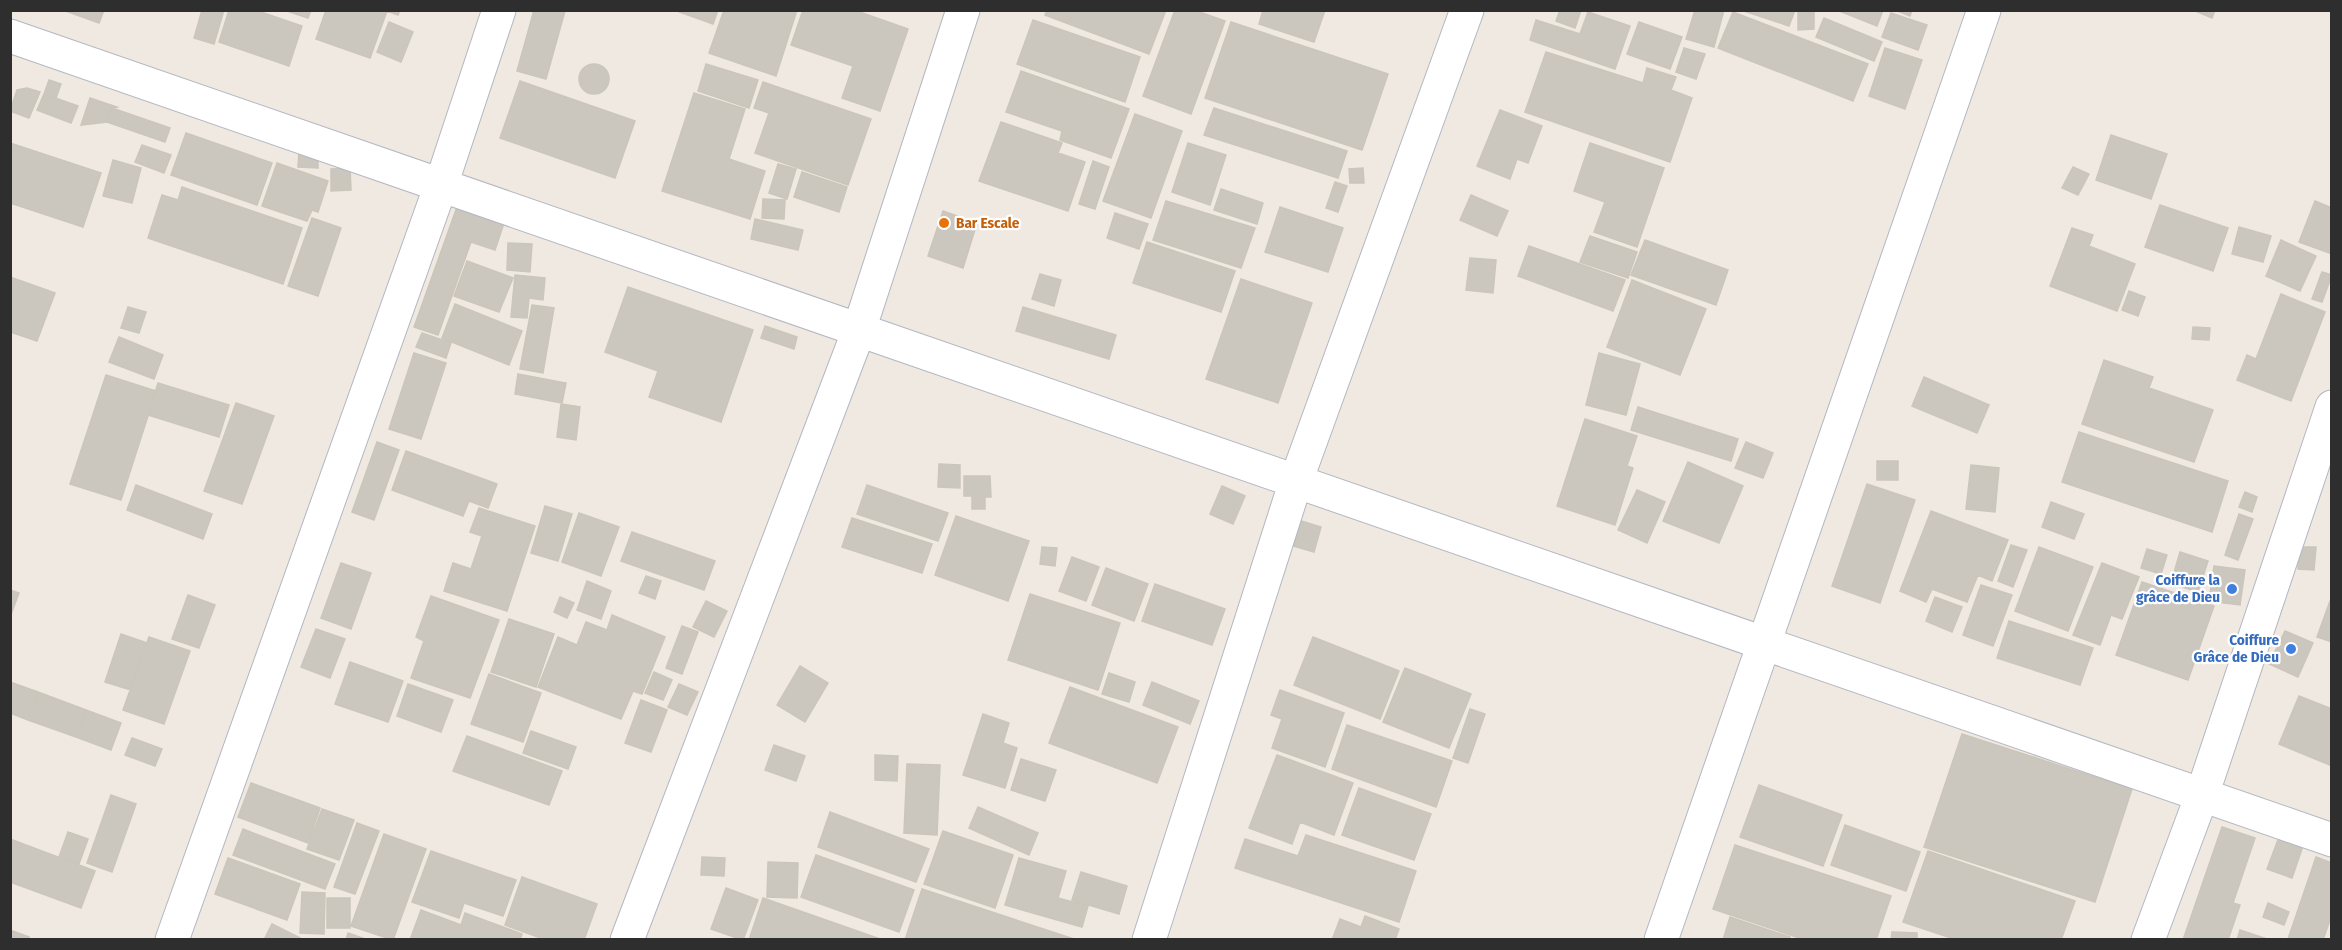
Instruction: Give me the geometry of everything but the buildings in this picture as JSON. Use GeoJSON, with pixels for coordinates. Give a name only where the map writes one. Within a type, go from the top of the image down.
{"type":"FeatureCollection","features":[{"type":"Feature","properties":{"kind":"street"},"geometry":{"type":"LineString","coordinates":[[172,939],[441,185],[499,10]]}},
{"type":"Feature","properties":{"kind":"street"},"geometry":{"type":"LineString","coordinates":[[627,939],[859,330],[963,10]]}},
{"type":"Feature","properties":{"kind":"street"},"geometry":{"type":"LineString","coordinates":[[1149,939],[1296,481],[1467,10]]}},
{"type":"Feature","properties":{"kind":"street"},"geometry":{"type":"LineString","coordinates":[[1661,939],[1984,10]]}},
{"type":"Feature","properties":{"kind":"street"},"geometry":{"type":"LineString","coordinates":[[10,36],[2331,840]]}},
{"type":"Feature","properties":{"kind":"street"},"geometry":{"type":"LineString","coordinates":[[2148,939],[2202,795],[2331,407]]}},
{"type":"Feature","properties":{"kind":"place","name":"Bar Escale"},"geometry":{"type":"Point","coordinates":[944,223]}},
{"type":"Feature","properties":{"kind":"place","name":"Coiffure la grâce de Dieu"},"geometry":{"type":"Point","coordinates":[2232,589]}},
{"type":"Feature","properties":{"kind":"place","name":"Coiffure Grâce de Dieu"},"geometry":{"type":"Point","coordinates":[2291,649]}}]}
